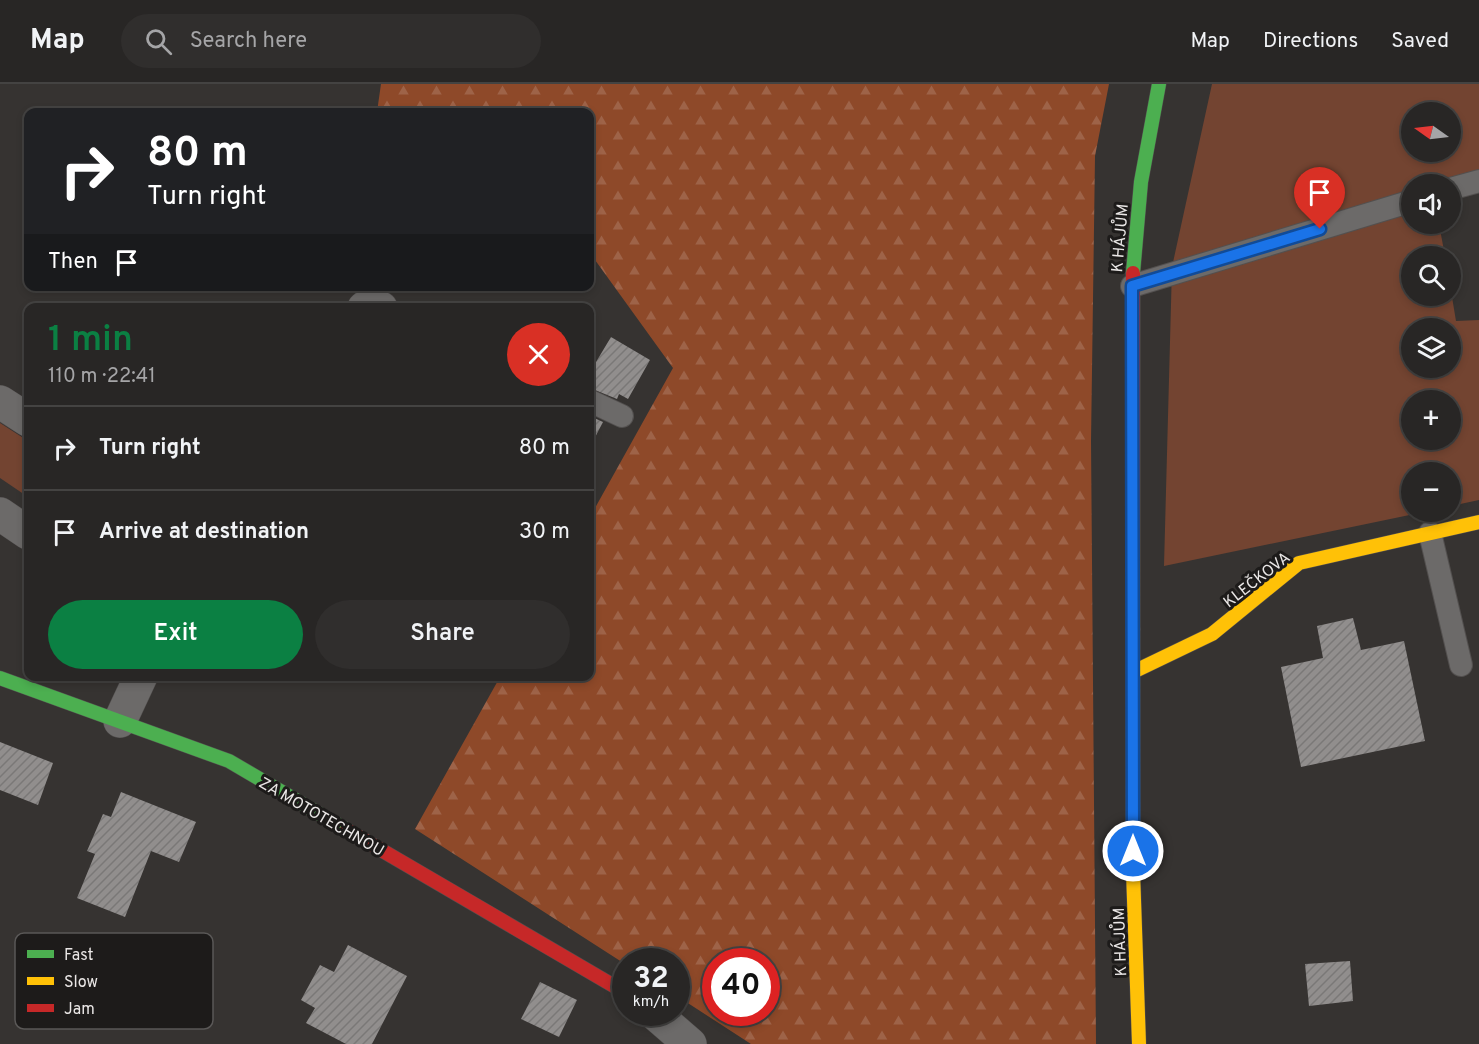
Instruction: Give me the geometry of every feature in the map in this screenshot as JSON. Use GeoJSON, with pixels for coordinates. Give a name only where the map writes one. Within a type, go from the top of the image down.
{"type":"FeatureCollection","features":[{"type":"Feature","properties":{"kind":"street","name":"K HÁJŮM"},"geometry":{"type":"LineString","coordinates":[[1139,1044],[1133,871],[1132,286],[1141,182],[1159,84]]}},
{"type":"Feature","properties":{"kind":"street"},"geometry":{"type":"LineString","coordinates":[[0,402],[24,417]]}},
{"type":"Feature","properties":{"kind":"street"},"geometry":{"type":"LineString","coordinates":[[0,514],[24,530]]}},
{"type":"Feature","properties":{"kind":"street","name":"KLEČKOVA"},"geometry":{"type":"LineString","coordinates":[[1133,672],[1212,634],[1299,563],[1479,522]]}},
{"type":"Feature","properties":{"kind":"street","name":"ZA MOTOTECHNOU"},"geometry":{"type":"LineString","coordinates":[[0,678],[229,761],[612,985]]}},
{"type":"Feature","properties":{"kind":"street"},"geometry":{"type":"LineString","coordinates":[[120,721],[139,681]]}},
{"type":"Feature","properties":{"kind":"street"},"geometry":{"type":"LineString","coordinates":[[669,1026],[690,1044]]}},
{"type":"Feature","properties":{"kind":"lane"},"geometry":{"type":"LineString","coordinates":[[1461,186],[1479,181]]}},
{"type":"Feature","properties":{"kind":"lane"},"geometry":{"type":"LineString","coordinates":[[1132,286],[1401,204]]}},
{"type":"Feature","properties":{"kind":"lane"},"geometry":{"type":"LineString","coordinates":[[594,403],[622,416]]}},
{"type":"Feature","properties":{"kind":"lane"},"geometry":{"type":"LineString","coordinates":[[1431,533],[1461,665]]}},
{"type":"Feature","properties":{"kind":"shaded area"},"geometry":{"type":"Polygon","coordinates":[[[1212,84],[1479,84],[1479,181],[1461,183],[1461,174],[1401,174],[1401,234],[1441,234],[1443,246],[1401,246],[1401,306],[1454,306],[1456,318],[1401,318],[1401,378],[1461,378],[1461,321],[1479,320],[1479,500],[1461,504],[1461,462],[1401,462],[1401,517],[1164,566],[1172,267],[1212,84]]]}},
{"type":"Feature","properties":{"kind":"shaded area"},"geometry":{"type":"Polygon","coordinates":[[[0,423],[24,438],[24,494],[0,478],[0,423]]]}},
{"type":"Feature","properties":{"kind":"green space"},"geometry":{"type":"Polygon","coordinates":[[[381,84],[1109,84],[1095,156],[1091,441],[1096,1044],[751,1044],[723,1026],[780,1026],[780,948],[702,948],[702,1012],[690,1004],[690,948],[612,948],[612,956],[415,829],[498,681],[594,681],[594,510],[673,368],[594,259],[594,108],[378,108],[381,84]]]}},
{"type":"Feature","properties":{"kind":"building"},"geometry":{"type":"Polygon","coordinates":[[[611,337],[650,360],[628,399],[619,394],[617,399],[594,390],[594,365],[611,337]]]}},
{"type":"Feature","properties":{"kind":"building"},"geometry":{"type":"Polygon","coordinates":[[[594,418],[603,422],[594,439],[594,418]]]}},
{"type":"Feature","properties":{"kind":"building"},"geometry":{"type":"Polygon","coordinates":[[[1353,618],[1361,650],[1404,641],[1425,741],[1301,767],[1281,667],[1323,658],[1317,626],[1353,618]]]}},
{"type":"Feature","properties":{"kind":"building"},"geometry":{"type":"Polygon","coordinates":[[[0,742],[53,763],[38,805],[0,790],[0,742]]]}},
{"type":"Feature","properties":{"kind":"building"},"geometry":{"type":"Polygon","coordinates":[[[121,792],[196,822],[179,862],[151,851],[125,917],[77,898],[95,854],[87,851],[103,814],[111,817],[121,792]]]}},
{"type":"Feature","properties":{"kind":"building"},"geometry":{"type":"Polygon","coordinates":[[[348,945],[407,976],[372,1044],[346,1044],[306,1023],[315,1008],[301,1000],[320,965],[334,972],[348,945]]]}},
{"type":"Feature","properties":{"kind":"building"},"geometry":{"type":"Polygon","coordinates":[[[1350,961],[1353,1001],[1309,1006],[1305,964],[1350,961]]]}},
{"type":"Feature","properties":{"kind":"building"},"geometry":{"type":"Polygon","coordinates":[[[540,982],[577,1000],[559,1037],[521,1019],[540,982]]]}},
{"type":"Feature","properties":{"kind":"traffic: fast"},"geometry":{"type":"LineString","coordinates":[[1133,273],[1141,182],[1159,84]]}},
{"type":"Feature","properties":{"kind":"traffic: fast"},"geometry":{"type":"LineString","coordinates":[[0,678],[229,761],[347,830]]}},
{"type":"Feature","properties":{"kind":"traffic: slow"},"geometry":{"type":"LineString","coordinates":[[1133,672],[1212,634],[1299,563],[1479,522]]}},
{"type":"Feature","properties":{"kind":"traffic: slow"},"geometry":{"type":"LineString","coordinates":[[1133,629],[1133,871],[1139,1044]]}},
{"type":"Feature","properties":{"kind":"traffic: jam"},"geometry":{"type":"LineString","coordinates":[[1133,273],[1133,629]]}},
{"type":"Feature","properties":{"kind":"traffic: jam"},"geometry":{"type":"LineString","coordinates":[[347,830],[612,985]]}},
{"type":"Feature","properties":{"kind":"route"},"geometry":{"type":"LineString","coordinates":[[1133,851],[1132,286],[1320,229]]}}]}
